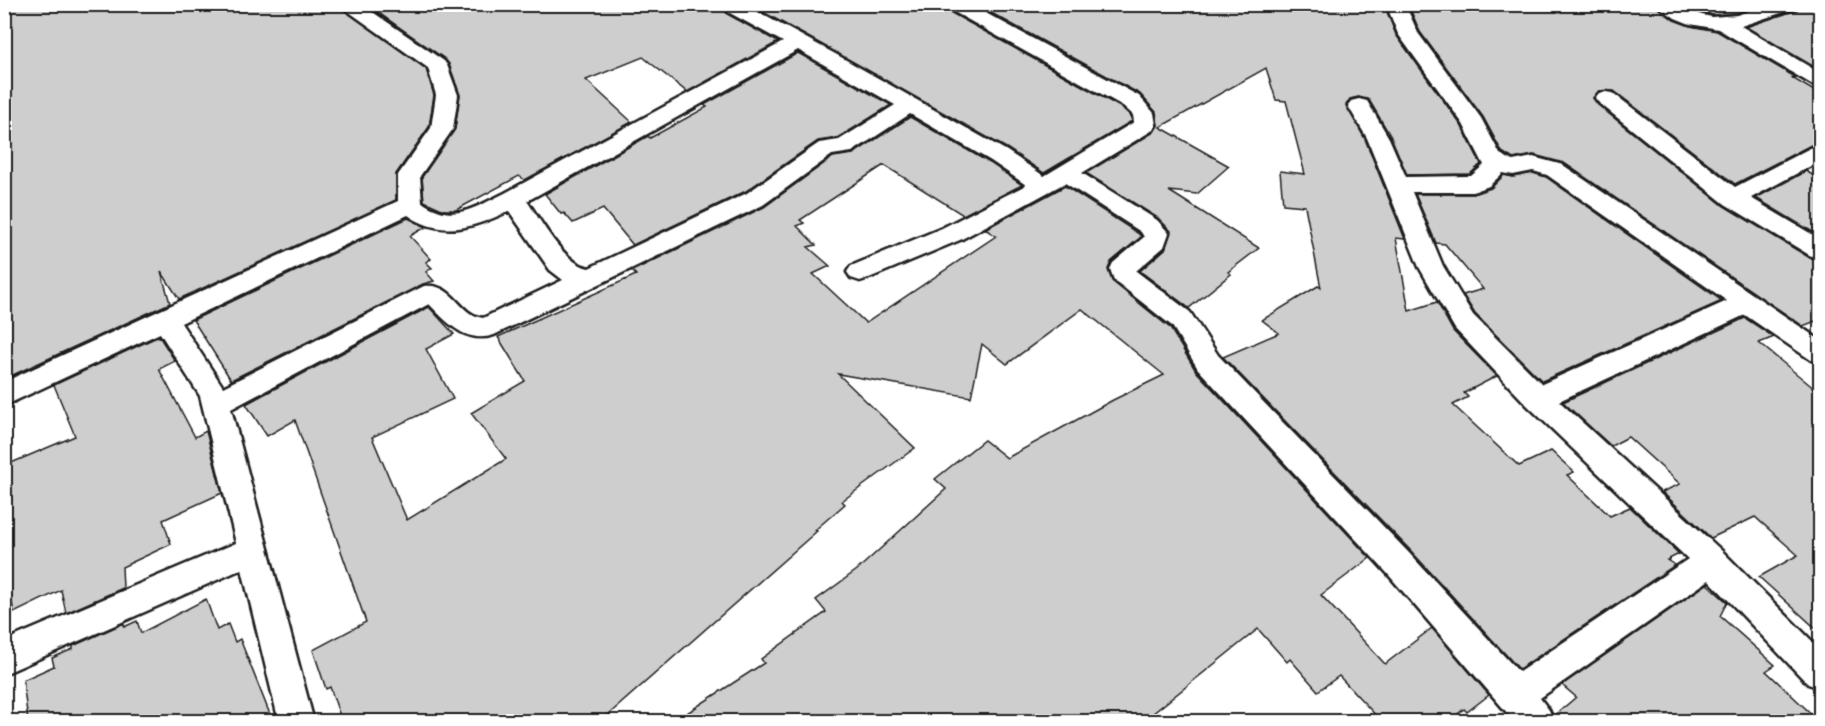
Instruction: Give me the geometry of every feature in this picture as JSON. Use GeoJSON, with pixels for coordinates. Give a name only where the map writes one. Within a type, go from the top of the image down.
{"type":"FeatureCollection","features":[{"type":"Feature","properties":{"kind":"street"},"geometry":{"type":"LineString","coordinates":[[347,4],[437,65],[447,95],[442,129],[409,175],[410,205],[424,216],[445,224],[469,219],[513,199],[798,42]]}},
{"type":"Feature","properties":{"kind":"street"},"geometry":{"type":"LineString","coordinates":[[733,4],[735,8],[999,156],[1054,179],[1149,226],[1157,234],[1155,241],[1122,268],[1123,274],[1181,319],[1208,362],[1398,563],[1516,694],[1537,722]]}},
{"type":"Feature","properties":{"kind":"street"},"geometry":{"type":"LineString","coordinates":[[860,272],[951,234],[1054,179],[1145,125],[1143,113],[1131,101],[954,4]]}},
{"type":"Feature","properties":{"kind":"street"},"geometry":{"type":"LineString","coordinates":[[1395,4],[1408,34],[1473,123],[1491,159],[1513,168],[1533,164],[1555,170],[1821,353]]}},
{"type":"Feature","properties":{"kind":"street"},"geometry":{"type":"LineString","coordinates":[[1664,4],[1684,17],[1700,22],[1724,24],[1789,4]]}},
{"type":"Feature","properties":{"kind":"street"},"geometry":{"type":"LineString","coordinates":[[1724,24],[1821,81]]}},
{"type":"Feature","properties":{"kind":"street"},"geometry":{"type":"LineString","coordinates":[[1606,98],[1733,198],[1821,250]]}},
{"type":"Feature","properties":{"kind":"street"},"geometry":{"type":"LineString","coordinates":[[215,404],[424,295],[434,294],[468,326],[484,328],[755,199],[827,148],[844,147],[910,105]]}},
{"type":"Feature","properties":{"kind":"street"},"geometry":{"type":"LineString","coordinates":[[1359,106],[1378,138],[1431,267],[1464,322],[1538,398],[1711,561],[1821,672]]}},
{"type":"Feature","properties":{"kind":"street"},"geometry":{"type":"LineString","coordinates":[[1733,198],[1821,152]]}},
{"type":"Feature","properties":{"kind":"street"},"geometry":{"type":"LineString","coordinates":[[1396,185],[1473,184],[1481,181],[1499,164]]}},
{"type":"Feature","properties":{"kind":"street"},"geometry":{"type":"LineString","coordinates":[[513,199],[559,264],[573,274],[591,277]]}},
{"type":"Feature","properties":{"kind":"street"},"geometry":{"type":"LineString","coordinates":[[4,395],[410,205]]}},
{"type":"Feature","properties":{"kind":"street"},"geometry":{"type":"LineString","coordinates":[[1538,398],[1747,303]]}},
{"type":"Feature","properties":{"kind":"street"},"geometry":{"type":"LineString","coordinates":[[165,319],[213,394],[297,722]]}},
{"type":"Feature","properties":{"kind":"street"},"geometry":{"type":"LineString","coordinates":[[4,658],[253,550]]}},
{"type":"Feature","properties":{"kind":"street"},"geometry":{"type":"LineString","coordinates":[[1516,694],[1711,561]]}},
{"type":"Feature","properties":{"kind":"building"},"geometry":{"type":"Polygon","coordinates":[[[4,4],[336,4],[426,69],[434,95],[429,127],[396,174],[396,200],[179,299],[161,271],[170,303],[4,379],[4,4]]]}},
{"type":"Feature","properties":{"kind":"building"},"geometry":{"type":"Polygon","coordinates":[[[366,4],[722,4],[727,14],[778,42],[687,92],[643,57],[586,80],[632,122],[525,180],[519,176],[456,210],[444,210],[424,201],[422,177],[455,129],[460,95],[449,64],[366,4]]]}},
{"type":"Feature","properties":{"kind":"building"},"geometry":{"type":"Polygon","coordinates":[[[749,4],[943,4],[946,10],[1122,108],[1131,116],[1132,121],[1044,173],[1008,149],[749,4]]]}},
{"type":"Feature","properties":{"kind":"building"},"geometry":{"type":"Polygon","coordinates":[[[975,4],[1384,4],[1396,35],[1461,125],[1481,164],[1470,174],[1407,175],[1391,137],[1369,100],[1358,97],[1350,99],[1346,105],[1365,139],[1405,239],[1396,238],[1409,311],[1437,302],[1453,331],[1497,376],[1464,393],[1468,397],[1453,405],[1519,466],[1551,451],[1574,472],[1567,475],[1610,516],[1630,507],[1679,554],[1667,560],[1675,565],[1519,669],[1411,551],[1223,357],[1279,333],[1262,320],[1318,286],[1321,288],[1305,206],[1283,204],[1280,171],[1305,174],[1286,101],[1276,100],[1266,68],[1160,127],[1229,166],[1197,194],[1169,191],[1259,248],[1228,272],[1231,274],[1189,308],[1140,271],[1165,249],[1171,231],[1158,218],[1086,173],[1154,132],[1158,125],[1156,112],[1140,94],[975,4]]]}},
{"type":"Feature","properties":{"kind":"building"},"geometry":{"type":"Polygon","coordinates":[[[1408,4],[1653,4],[1674,20],[1690,26],[1717,31],[1821,95],[1821,143],[1811,145],[1735,184],[1614,91],[1599,91],[1593,98],[1598,105],[1724,206],[1810,258],[1821,261],[1821,319],[1803,326],[1564,163],[1534,155],[1513,159],[1502,152],[1483,117],[1420,32],[1408,4]]]}},
{"type":"Feature","properties":{"kind":"building"},"geometry":{"type":"Polygon","coordinates":[[[1685,4],[1761,4],[1737,13],[1712,15],[1685,4]]]}},
{"type":"Feature","properties":{"kind":"building"},"geometry":{"type":"Polygon","coordinates":[[[1800,4],[1821,4],[1821,69],[1746,27],[1797,10],[1800,4]]]}},
{"type":"Feature","properties":{"kind":"building"},"geometry":{"type":"Polygon","coordinates":[[[798,53],[891,105],[838,138],[818,141],[746,191],[633,245],[603,209],[573,223],[564,213],[561,214],[545,194],[648,136],[650,138],[707,107],[704,105],[798,53]]]}},
{"type":"Feature","properties":{"kind":"building"},"geometry":{"type":"Polygon","coordinates":[[[910,117],[990,163],[1022,185],[963,215],[884,165],[800,220],[804,223],[797,226],[816,245],[808,247],[830,266],[813,274],[866,323],[996,236],[985,229],[1065,186],[1139,234],[1141,237],[1111,262],[1108,270],[1112,281],[1170,328],[1196,371],[1370,558],[1321,595],[1385,664],[1432,628],[1489,695],[1467,712],[1464,709],[1448,722],[1382,722],[1339,676],[1318,691],[1290,659],[1287,662],[1258,629],[1142,722],[673,722],[764,663],[761,659],[826,612],[816,600],[857,570],[946,489],[935,479],[984,440],[1007,458],[1164,375],[1082,309],[1007,364],[982,344],[971,397],[838,374],[915,448],[842,501],[845,504],[815,530],[817,531],[600,722],[342,722],[330,687],[326,689],[313,650],[366,622],[295,420],[267,436],[246,404],[429,307],[454,334],[426,349],[453,399],[372,437],[407,520],[506,459],[471,413],[525,381],[498,337],[636,275],[632,271],[764,207],[833,157],[853,154],[910,117]]]}},
{"type":"Feature","properties":{"kind":"building"},"geometry":{"type":"Polygon","coordinates":[[[1806,171],[1821,180],[1821,237],[1756,198],[1806,171]]]}},
{"type":"Feature","properties":{"kind":"building"},"geometry":{"type":"Polygon","coordinates":[[[1533,173],[1546,177],[1722,301],[1542,381],[1475,314],[1463,295],[1483,289],[1445,244],[1436,243],[1415,194],[1473,194],[1491,188],[1504,175],[1513,177],[1533,173]]]}},
{"type":"Feature","properties":{"kind":"building"},"geometry":{"type":"Polygon","coordinates":[[[408,218],[426,227],[410,236],[431,259],[426,262],[432,268],[426,272],[434,281],[423,284],[231,380],[193,320],[408,218]]]}},
{"type":"Feature","properties":{"kind":"building"},"geometry":{"type":"Polygon","coordinates":[[[1745,318],[1774,337],[1759,343],[1821,394],[1821,633],[1759,577],[1798,555],[1755,517],[1711,538],[1662,492],[1680,484],[1628,437],[1611,446],[1563,402],[1745,318]]]}},
{"type":"Feature","properties":{"kind":"building"},"geometry":{"type":"Polygon","coordinates":[[[159,336],[175,361],[159,369],[195,437],[206,431],[222,493],[163,520],[171,544],[122,567],[123,588],[66,613],[61,590],[14,613],[4,561],[4,466],[75,436],[54,385],[159,336]]]}},
{"type":"Feature","properties":{"kind":"building"},"geometry":{"type":"Polygon","coordinates":[[[1707,584],[1727,602],[1720,616],[1775,665],[1766,671],[1820,722],[1556,722],[1554,716],[1576,697],[1562,685],[1707,584]]]}},
{"type":"Feature","properties":{"kind":"building"},"geometry":{"type":"Polygon","coordinates":[[[206,599],[217,630],[228,624],[235,642],[240,639],[273,722],[28,722],[23,680],[54,666],[52,658],[124,623],[124,627],[137,621],[141,633],[206,599]]]}}]}
